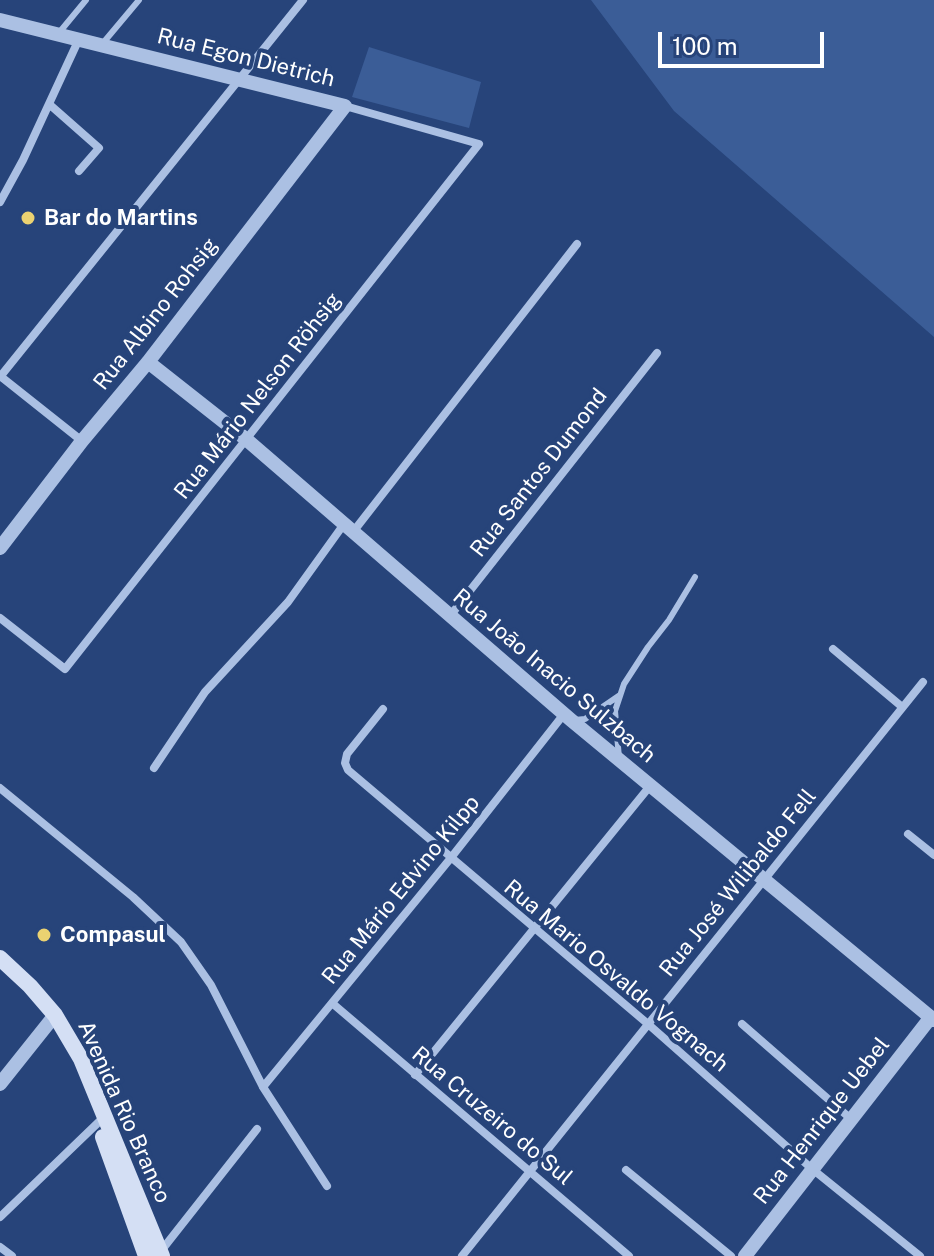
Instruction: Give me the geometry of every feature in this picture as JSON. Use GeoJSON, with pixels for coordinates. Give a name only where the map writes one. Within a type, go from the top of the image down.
{"type":"FeatureCollection","features":[{"type":"Feature","properties":{"kind":"main road","name":"Avenida Rio Branco"},"geometry":{"type":"LineString","coordinates":[[0,958],[52,1018],[72,1064],[102,1119],[156,1255]]}},
{"type":"Feature","properties":{"kind":"main road","name":"Avenida Rio Branco"},"geometry":{"type":"LineString","coordinates":[[0,972],[52,1018]]}},
{"type":"Feature","properties":{"kind":"street"},"geometry":{"type":"LineString","coordinates":[[82,441],[0,376],[303,0]]}},
{"type":"Feature","properties":{"kind":"street","name":"Rua Egon Dietrich"},"geometry":{"type":"LineString","coordinates":[[0,20],[239,78],[479,144]]}},
{"type":"Feature","properties":{"kind":"street"},"geometry":{"type":"LineString","coordinates":[[0,202],[79,39]]}},
{"type":"Feature","properties":{"kind":"street"},"geometry":{"type":"LineString","coordinates":[[49,104],[99,148],[79,171]]}},
{"type":"Feature","properties":{"kind":"street","name":"Rua Albino Rohsig"},"geometry":{"type":"LineString","coordinates":[[0,548],[345,106]]}},
{"type":"Feature","properties":{"kind":"street","name":"Rua Mário Nelson Röhsig"},"geometry":{"type":"LineString","coordinates":[[0,618],[65,669],[479,144]]}},
{"type":"Feature","properties":{"kind":"street"},"geometry":{"type":"LineString","coordinates":[[154,768],[205,692],[288,602],[577,244]]}},
{"type":"Feature","properties":{"kind":"street","name":"Rua Santos Dumond"},"geometry":{"type":"LineString","coordinates":[[450,616],[657,353]]}},
{"type":"Feature","properties":{"kind":"street","name":"Rua João Inacio Sulzbach"},"geometry":{"type":"LineString","coordinates":[[148,362],[247,440],[567,717],[763,881],[933,1017]]}},
{"type":"Feature","properties":{"kind":"street"},"geometry":{"type":"LineString","coordinates":[[833,649],[901,706]]}},
{"type":"Feature","properties":{"kind":"street","name":"Rua José Wilibaldo Fell"},"geometry":{"type":"LineString","coordinates":[[462,1256],[923,682]]}},
{"type":"Feature","properties":{"kind":"street","name":"Rua Mario Osvaldo Vognach"},"geometry":{"type":"LineString","coordinates":[[383,709],[347,754],[345,763],[348,770],[648,1024],[811,1168],[920,1256]]}},
{"type":"Feature","properties":{"kind":"street","name":"Rua Mário Edvino Kilpp"},"geometry":{"type":"LineString","coordinates":[[263,1087],[567,717]]}},
{"type":"Feature","properties":{"kind":"street"},"geometry":{"type":"LineString","coordinates":[[415,1075],[650,786]]}},
{"type":"Feature","properties":{"kind":"street"},"geometry":{"type":"LineString","coordinates":[[0,788],[133,897],[181,942],[211,985],[263,1087],[327,1186]]}},
{"type":"Feature","properties":{"kind":"street"},"geometry":{"type":"LineString","coordinates":[[908,834],[934,855]]}},
{"type":"Feature","properties":{"kind":"street","name":"Rua Cruzeiro do Sul"},"geometry":{"type":"LineString","coordinates":[[332,1003],[629,1256]]}},
{"type":"Feature","properties":{"kind":"street","name":"Rua Henrique Uebel"},"geometry":{"type":"LineString","coordinates":[[745,1256],[811,1168],[933,1017]]}},
{"type":"Feature","properties":{"kind":"street"},"geometry":{"type":"LineString","coordinates":[[0,1084],[52,1018]]}},
{"type":"Feature","properties":{"kind":"street"},"geometry":{"type":"LineString","coordinates":[[742,1024],[851,1119]]}},
{"type":"Feature","properties":{"kind":"street"},"geometry":{"type":"LineString","coordinates":[[0,1217],[102,1119]]}},
{"type":"Feature","properties":{"kind":"street"},"geometry":{"type":"LineString","coordinates":[[156,1255],[257,1129]]}},
{"type":"Feature","properties":{"kind":"street"},"geometry":{"type":"LineString","coordinates":[[626,1170],[731,1256]]}},
{"type":"Feature","properties":{"kind":"street"},"geometry":{"type":"LineString","coordinates":[[0,1247],[12,1256]]}},
{"type":"Feature","properties":{"kind":"lane"},"geometry":{"type":"LineString","coordinates":[[58,34],[86,0]]}},
{"type":"Feature","properties":{"kind":"lane"},"geometry":{"type":"LineString","coordinates":[[102,44],[139,0]]}},
{"type":"Feature","properties":{"kind":"lane"},"geometry":{"type":"LineString","coordinates":[[619,760],[615,711],[624,684],[695,577]]}},
{"type":"Feature","properties":{"kind":"lane"},"geometry":{"type":"LineString","coordinates":[[567,717],[585,719],[620,695]]}},
{"type":"Feature","properties":{"kind":"shaded area"},"geometry":{"type":"Polygon","coordinates":[[[591,0],[934,0],[934,337],[674,111],[591,0]]]}},
{"type":"Feature","properties":{"kind":"shaded area"},"geometry":{"type":"Polygon","coordinates":[[[369,47],[481,82],[469,128],[352,97],[369,47]]]}},
{"type":"Feature","properties":{"kind":"place","name":"Bar do Martins"},"geometry":{"type":"Point","coordinates":[28,218]}},
{"type":"Feature","properties":{"kind":"place","name":"Compasul"},"geometry":{"type":"Point","coordinates":[44,935]}}]}
